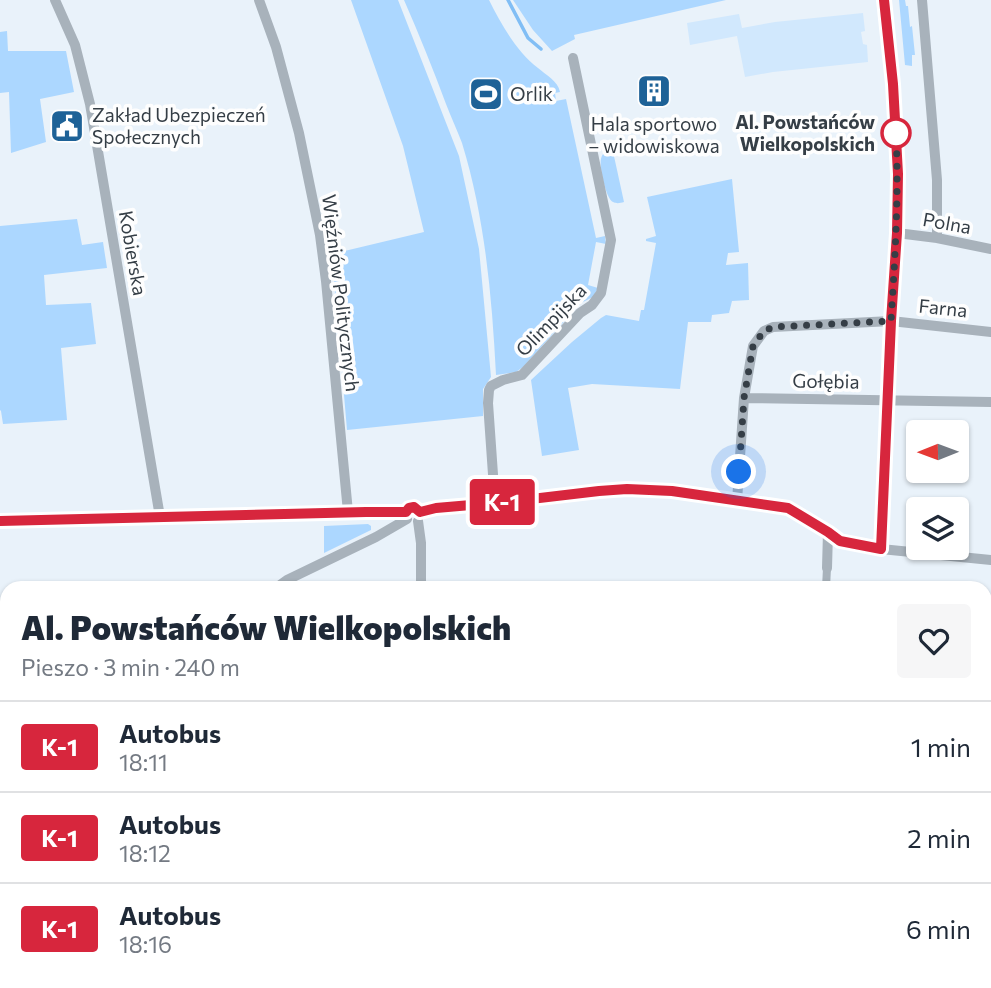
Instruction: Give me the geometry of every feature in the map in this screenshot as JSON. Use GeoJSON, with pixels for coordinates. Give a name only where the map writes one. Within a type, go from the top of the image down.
{"type":"FeatureCollection","features":[{"type":"Feature","properties":{"kind":"street","name":"Kobierska"},"geometry":{"type":"LineString","coordinates":[[55,0],[75,45],[90,104],[160,517]]}},
{"type":"Feature","properties":{"kind":"street","name":"Więźniów Politycznych"},"geometry":{"type":"LineString","coordinates":[[259,0],[276,47],[299,133],[320,235],[348,512]]}},
{"type":"Feature","properties":{"kind":"street"},"geometry":{"type":"LineString","coordinates":[[881,549],[898,174],[893,84],[884,0]]}},
{"type":"Feature","properties":{"kind":"street"},"geometry":{"type":"LineString","coordinates":[[922,0],[937,180],[937,238]]}},
{"type":"Feature","properties":{"kind":"street","name":"Olimpijska"},"geometry":{"type":"LineString","coordinates":[[500,503],[488,404],[489,390],[495,383],[522,375],[580,313],[598,298],[611,244],[573,58]]}},
{"type":"Feature","properties":{"kind":"street","name":"Polna"},"geometry":{"type":"LineString","coordinates":[[897,233],[991,249]]}},
{"type":"Feature","properties":{"kind":"street","name":"Farna"},"geometry":{"type":"LineString","coordinates":[[737,501],[744,398],[753,346],[764,331],[773,327],[891,321],[991,332]]}},
{"type":"Feature","properties":{"kind":"street","name":"Gołębia"},"geometry":{"type":"LineString","coordinates":[[744,398],[991,402]]}},
{"type":"Feature","properties":{"kind":"street"},"geometry":{"type":"LineString","coordinates":[[286,581],[413,516],[436,508],[627,489],[672,491],[788,508],[844,543],[991,560]]}},
{"type":"Feature","properties":{"kind":"street"},"geometry":{"type":"LineString","coordinates":[[0,522],[348,512],[413,516]]}},
{"type":"Feature","properties":{"kind":"street"},"geometry":{"type":"LineString","coordinates":[[413,516],[421,543],[421,581]]}},
{"type":"Feature","properties":{"kind":"street"},"geometry":{"type":"LineString","coordinates":[[826,581],[828,532]]}},
{"type":"Feature","properties":{"kind":"shaded area"},"geometry":{"type":"Polygon","coordinates":[[[351,0],[398,0],[459,156],[479,249],[491,377],[483,389],[483,416],[347,430],[332,254],[424,232],[403,146],[351,0]]]}},
{"type":"Feature","properties":{"kind":"shaded area"},"geometry":{"type":"Polygon","coordinates":[[[404,0],[489,0],[516,45],[557,85],[560,92],[555,93],[556,101],[566,99],[596,238],[605,236],[606,244],[596,242],[588,285],[598,288],[593,297],[581,303],[516,372],[496,375],[486,258],[470,171],[462,143],[404,0]]]}},
{"type":"Feature","properties":{"kind":"shaded area"},"geometry":{"type":"Polygon","coordinates":[[[513,0],[726,0],[574,35],[575,39],[552,51],[533,30],[513,0]]]}},
{"type":"Feature","properties":{"kind":"shaded area"},"geometry":{"type":"Polygon","coordinates":[[[899,0],[905,0],[908,6],[910,27],[912,26],[915,55],[912,55],[912,66],[905,65],[899,0]]]}},
{"type":"Feature","properties":{"kind":"shaded area"},"geometry":{"type":"Polygon","coordinates":[[[863,13],[865,31],[861,32],[863,44],[867,45],[868,62],[745,77],[737,36],[690,45],[687,23],[739,14],[742,28],[863,13]]]}},
{"type":"Feature","properties":{"kind":"shaded area"},"geometry":{"type":"Polygon","coordinates":[[[7,31],[8,51],[66,51],[74,92],[40,99],[46,142],[11,153],[9,92],[0,93],[0,32],[7,31]]]}},
{"type":"Feature","properties":{"kind":"shaded area"},"geometry":{"type":"Polygon","coordinates":[[[612,147],[624,202],[620,203],[610,200],[601,168],[602,155],[612,147]]]}},
{"type":"Feature","properties":{"kind":"shaded area"},"geometry":{"type":"Polygon","coordinates":[[[732,179],[739,252],[728,253],[726,265],[748,263],[749,300],[732,301],[729,313],[712,315],[711,322],[688,322],[680,389],[592,384],[568,388],[579,450],[542,456],[531,380],[601,318],[606,315],[639,321],[641,310],[644,310],[656,243],[646,241],[656,236],[647,197],[732,179]]]}},
{"type":"Feature","properties":{"kind":"shaded area"},"geometry":{"type":"Polygon","coordinates":[[[77,219],[82,245],[103,242],[107,268],[44,275],[46,305],[91,303],[96,344],[61,348],[67,420],[3,424],[0,410],[0,226],[77,219]]]}},
{"type":"Feature","properties":{"kind":"shaded area"},"geometry":{"type":"Polygon","coordinates":[[[368,524],[371,530],[324,553],[324,526],[368,524]]]}},
{"type":"Feature","properties":{"kind":"waterway"},"geometry":{"type":"LineString","coordinates":[[508,0],[528,38],[541,49]]}},
{"type":"Feature","properties":{"kind":"bus line","name":"K-1"},"geometry":{"type":"LineString","coordinates":[[0,521],[406,512],[414,507],[420,512],[436,508],[627,489],[672,491],[788,508],[844,543],[881,549],[898,174],[893,84],[884,0]]}},
{"type":"Feature","properties":{"kind":"place","name":"Hala sportowo – widowiskowa"},"geometry":{"type":"Point","coordinates":[654,91]}},
{"type":"Feature","properties":{"kind":"place","name":"Orlik"},"geometry":{"type":"Point","coordinates":[486,94]}},
{"type":"Feature","properties":{"kind":"place","name":"Zakład Ubezpieczeń Społecznych"},"geometry":{"type":"Point","coordinates":[67,126]}},
{"type":"Feature","properties":{"kind":"place","name":"Al. Powstańców Wielkopolskich"},"geometry":{"type":"Point","coordinates":[896,133]}},
{"type":"Feature","properties":{"kind":"route"},"geometry":{"type":"LineString","coordinates":[[739,472],[744,398],[753,346],[764,331],[773,327],[891,321],[897,233],[896,133]]}}]}
